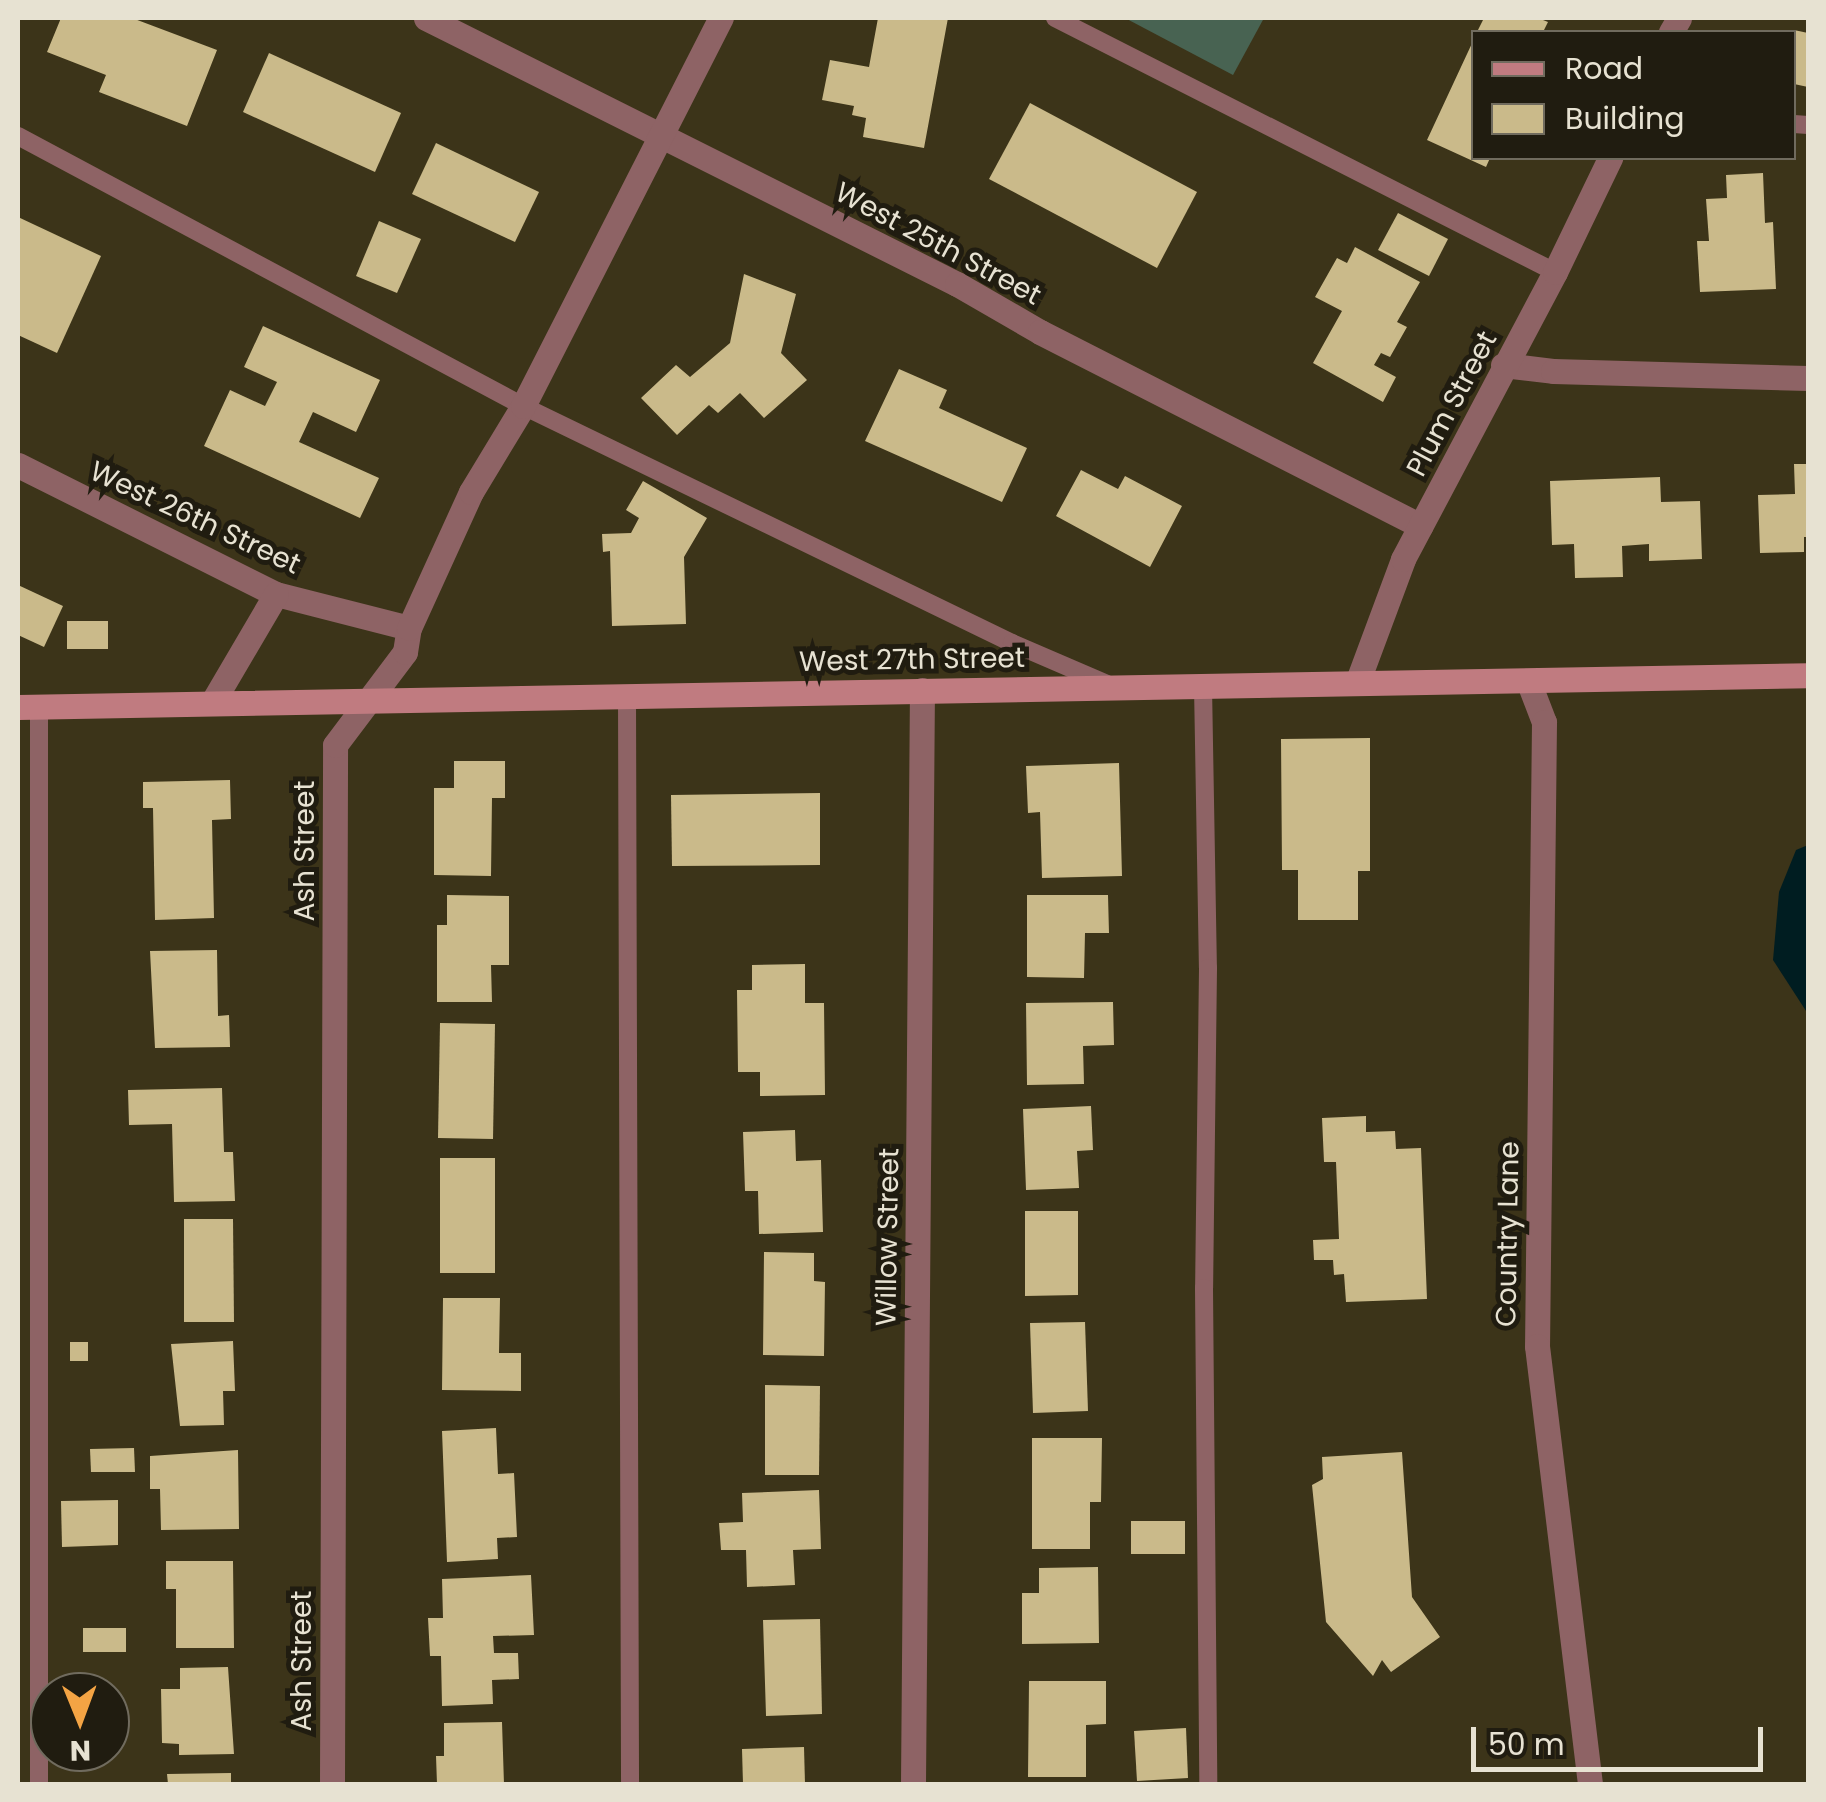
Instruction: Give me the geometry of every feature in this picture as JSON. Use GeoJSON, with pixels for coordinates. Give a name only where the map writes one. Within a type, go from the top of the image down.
{"type":"FeatureCollection","features":[{"type":"Feature","properties":{"kind":"main road","name":"West 27th Street"},"geometry":{"type":"LineString","coordinates":[[28,707],[1808,675]]}},
{"type":"Feature","properties":{"kind":"street","name":"West 25th Street"},"geometry":{"type":"LineString","coordinates":[[426,18],[664,136],[1420,526]]}},
{"type":"Feature","properties":{"kind":"street","name":"Ash Street"},"geometry":{"type":"LineString","coordinates":[[332,1784],[335,745],[405,652],[410,628],[471,492],[523,406],[721,18]]}},
{"type":"Feature","properties":{"kind":"street","name":"Plum Street"},"geometry":{"type":"LineString","coordinates":[[1358,682],[1377,621],[1420,526],[1556,272],[1609,160]]}},
{"type":"Feature","properties":{"kind":"street"},"geometry":{"type":"LineString","coordinates":[[1503,365],[1553,371],[1808,378]]}},
{"type":"Feature","properties":{"kind":"street","name":"West 26th Street"},"geometry":{"type":"LineString","coordinates":[[18,465],[276,594],[410,628]]}},
{"type":"Feature","properties":{"kind":"street"},"geometry":{"type":"LineString","coordinates":[[212,702],[276,594]]}},
{"type":"Feature","properties":{"kind":"street","name":"Country Lane"},"geometry":{"type":"LineString","coordinates":[[1529,683],[1544,722],[1537,1346],[1590,1784]]}},
{"type":"Feature","properties":{"kind":"street","name":"Willow Street"},"geometry":{"type":"LineString","coordinates":[[913,1784],[922,690]]}},
{"type":"Feature","properties":{"kind":"lane"},"geometry":{"type":"LineString","coordinates":[[1055,18],[1556,272]]}},
{"type":"Feature","properties":{"kind":"lane"},"geometry":{"type":"LineString","coordinates":[[18,136],[523,406],[1012,643],[1111,686]]}},
{"type":"Feature","properties":{"kind":"lane"},"geometry":{"type":"LineString","coordinates":[[1203,686],[1208,968],[1204,1288],[1208,1784]]}},
{"type":"Feature","properties":{"kind":"lane"},"geometry":{"type":"LineString","coordinates":[[627,696],[630,1784]]}},
{"type":"Feature","properties":{"kind":"lane"},"geometry":{"type":"LineString","coordinates":[[28,707],[39,1784]]}},
{"type":"Feature","properties":{"kind":"green space"},"geometry":{"type":"Polygon","coordinates":[[[1125,18],[1264,18],[1233,75],[1125,18]]]}},
{"type":"Feature","properties":{"kind":"water"},"geometry":{"type":"Polygon","coordinates":[[[1808,845],[1808,1014],[1773,960],[1779,892],[1796,850],[1808,845]]]}},
{"type":"Feature","properties":{"kind":"building"},"geometry":{"type":"Polygon","coordinates":[[[61,18],[132,18],[217,50],[187,126],[99,92],[106,75],[47,52],[61,18]]]}},
{"type":"Feature","properties":{"kind":"building"},"geometry":{"type":"Polygon","coordinates":[[[878,18],[948,18],[924,148],[863,137],[866,118],[852,115],[854,106],[822,100],[830,60],[869,67],[878,18]]]}},
{"type":"Feature","properties":{"kind":"building"},"geometry":{"type":"Polygon","coordinates":[[[1484,18],[1538,18],[1548,22],[1544,30],[1478,30],[1484,18]]]}},
{"type":"Feature","properties":{"kind":"building"},"geometry":{"type":"Polygon","coordinates":[[[1796,30],[1808,33],[1808,87],[1796,84],[1796,30]]]}},
{"type":"Feature","properties":{"kind":"building"},"geometry":{"type":"Polygon","coordinates":[[[1471,45],[1471,160],[1489,160],[1486,167],[1427,140],[1471,45]]]}},
{"type":"Feature","properties":{"kind":"building"},"geometry":{"type":"Polygon","coordinates":[[[269,53],[401,113],[375,172],[243,112],[269,53]]]}},
{"type":"Feature","properties":{"kind":"building"},"geometry":{"type":"Polygon","coordinates":[[[1030,103],[1197,192],[1157,268],[989,179],[1030,103]]]}},
{"type":"Feature","properties":{"kind":"building"},"geometry":{"type":"Polygon","coordinates":[[[436,143],[539,192],[515,242],[412,194],[436,143]]]}},
{"type":"Feature","properties":{"kind":"building"},"geometry":{"type":"Polygon","coordinates":[[[1763,173],[1765,223],[1773,222],[1776,289],[1700,292],[1697,241],[1709,241],[1706,199],[1727,198],[1726,175],[1763,173]]]}},
{"type":"Feature","properties":{"kind":"building"},"geometry":{"type":"Polygon","coordinates":[[[1398,213],[1448,239],[1429,276],[1378,250],[1398,213]]]}},
{"type":"Feature","properties":{"kind":"building"},"geometry":{"type":"Polygon","coordinates":[[[18,217],[101,256],[57,353],[18,335],[18,217]]]}},
{"type":"Feature","properties":{"kind":"building"},"geometry":{"type":"Polygon","coordinates":[[[379,221],[421,239],[397,293],[356,276],[379,221]]]}},
{"type":"Feature","properties":{"kind":"building"},"geometry":{"type":"Polygon","coordinates":[[[1355,247],[1420,282],[1397,322],[1407,327],[1390,357],[1381,353],[1374,365],[1396,377],[1383,402],[1313,363],[1342,311],[1315,297],[1337,258],[1347,263],[1355,247]]]}},
{"type":"Feature","properties":{"kind":"building"},"geometry":{"type":"Polygon","coordinates":[[[744,274],[796,294],[781,353],[807,380],[764,418],[740,393],[718,413],[709,405],[677,435],[641,398],[676,365],[690,377],[730,343],[744,274]]]}},
{"type":"Feature","properties":{"kind":"building"},"geometry":{"type":"Polygon","coordinates":[[[263,326],[380,380],[356,432],[313,412],[299,442],[379,478],[360,518],[204,446],[230,390],[265,406],[277,382],[244,367],[263,326]]]}},
{"type":"Feature","properties":{"kind":"building"},"geometry":{"type":"Polygon","coordinates":[[[899,369],[947,390],[939,408],[1027,448],[1002,502],[865,441],[899,369]]]}},
{"type":"Feature","properties":{"kind":"building"},"geometry":{"type":"Polygon","coordinates":[[[1794,464],[1808,464],[1808,537],[1804,537],[1804,552],[1760,553],[1758,495],[1795,494],[1794,464]]]}},
{"type":"Feature","properties":{"kind":"building"},"geometry":{"type":"Polygon","coordinates":[[[1081,470],[1118,489],[1125,476],[1182,506],[1150,567],[1056,516],[1081,470]]]}},
{"type":"Feature","properties":{"kind":"building"},"geometry":{"type":"Polygon","coordinates":[[[1660,477],[1661,502],[1700,501],[1702,559],[1649,561],[1649,544],[1622,546],[1623,577],[1575,578],[1574,544],[1552,545],[1550,481],[1660,477]]]}},
{"type":"Feature","properties":{"kind":"building"},"geometry":{"type":"Polygon","coordinates":[[[643,481],[707,518],[684,557],[686,624],[612,626],[610,551],[603,552],[602,534],[631,533],[639,518],[626,510],[643,481]]]}},
{"type":"Feature","properties":{"kind":"building"},"geometry":{"type":"Polygon","coordinates":[[[18,585],[63,606],[44,647],[18,635],[18,585]]]}},
{"type":"Feature","properties":{"kind":"building"},"geometry":{"type":"Polygon","coordinates":[[[67,621],[108,621],[108,649],[67,649],[67,621]]]}},
{"type":"Feature","properties":{"kind":"building"},"geometry":{"type":"Polygon","coordinates":[[[1370,738],[1370,871],[1358,871],[1358,920],[1298,920],[1298,870],[1282,870],[1281,739],[1370,738]]]}},
{"type":"Feature","properties":{"kind":"building"},"geometry":{"type":"Polygon","coordinates":[[[454,761],[505,761],[505,798],[492,798],[491,876],[434,875],[434,788],[454,788],[454,761]]]}},
{"type":"Feature","properties":{"kind":"building"},"geometry":{"type":"Polygon","coordinates":[[[1119,763],[1122,876],[1042,878],[1040,812],[1028,813],[1026,766],[1119,763]]]}},
{"type":"Feature","properties":{"kind":"building"},"geometry":{"type":"Polygon","coordinates":[[[230,780],[231,819],[212,820],[214,918],[155,920],[153,808],[143,808],[143,782],[230,780]]]}},
{"type":"Feature","properties":{"kind":"building"},"geometry":{"type":"Polygon","coordinates":[[[820,793],[820,865],[672,866],[671,795],[820,793]]]}},
{"type":"Feature","properties":{"kind":"building"},"geometry":{"type":"Polygon","coordinates":[[[447,895],[509,896],[509,965],[491,965],[492,1002],[437,1002],[437,925],[447,925],[447,895]]]}},
{"type":"Feature","properties":{"kind":"building"},"geometry":{"type":"Polygon","coordinates":[[[1027,895],[1108,895],[1109,933],[1085,933],[1084,978],[1027,977],[1027,895]]]}},
{"type":"Feature","properties":{"kind":"building"},"geometry":{"type":"Polygon","coordinates":[[[217,950],[218,1016],[229,1015],[230,1047],[155,1048],[150,951],[217,950]]]}},
{"type":"Feature","properties":{"kind":"building"},"geometry":{"type":"Polygon","coordinates":[[[805,964],[805,1003],[824,1003],[825,1095],[760,1096],[760,1072],[738,1072],[737,990],[752,990],[752,965],[805,964]]]}},
{"type":"Feature","properties":{"kind":"building"},"geometry":{"type":"Polygon","coordinates":[[[1113,1002],[1114,1045],[1083,1046],[1084,1084],[1027,1085],[1026,1003],[1113,1002]]]}},
{"type":"Feature","properties":{"kind":"building"},"geometry":{"type":"Polygon","coordinates":[[[440,1023],[495,1024],[493,1139],[438,1138],[440,1023]]]}},
{"type":"Feature","properties":{"kind":"building"},"geometry":{"type":"Polygon","coordinates":[[[222,1088],[224,1152],[233,1152],[235,1201],[174,1202],[172,1124],[129,1125],[128,1090],[222,1088]]]}},
{"type":"Feature","properties":{"kind":"building"},"geometry":{"type":"Polygon","coordinates":[[[1091,1106],[1093,1150],[1077,1151],[1079,1188],[1026,1190],[1023,1109],[1091,1106]]]}},
{"type":"Feature","properties":{"kind":"building"},"geometry":{"type":"Polygon","coordinates":[[[1366,1116],[1366,1132],[1395,1131],[1396,1149],[1421,1148],[1427,1299],[1346,1302],[1344,1274],[1334,1275],[1333,1260],[1314,1260],[1313,1240],[1339,1239],[1336,1162],[1324,1162],[1322,1118],[1366,1116]]]}},
{"type":"Feature","properties":{"kind":"building"},"geometry":{"type":"Polygon","coordinates":[[[795,1130],[796,1161],[821,1160],[823,1232],[759,1234],[758,1191],[745,1191],[743,1132],[795,1130]]]}},
{"type":"Feature","properties":{"kind":"building"},"geometry":{"type":"Polygon","coordinates":[[[440,1158],[495,1158],[495,1273],[440,1273],[440,1158]]]}},
{"type":"Feature","properties":{"kind":"building"},"geometry":{"type":"Polygon","coordinates":[[[1025,1211],[1078,1211],[1078,1295],[1025,1296],[1025,1211]]]}},
{"type":"Feature","properties":{"kind":"building"},"geometry":{"type":"Polygon","coordinates":[[[184,1219],[233,1219],[234,1322],[184,1322],[184,1219]]]}},
{"type":"Feature","properties":{"kind":"building"},"geometry":{"type":"Polygon","coordinates":[[[764,1252],[814,1253],[814,1281],[825,1282],[824,1356],[763,1355],[764,1252]]]}},
{"type":"Feature","properties":{"kind":"building"},"geometry":{"type":"Polygon","coordinates":[[[443,1298],[500,1298],[499,1353],[521,1353],[521,1391],[442,1390],[443,1298]]]}},
{"type":"Feature","properties":{"kind":"building"},"geometry":{"type":"Polygon","coordinates":[[[1085,1322],[1088,1411],[1033,1413],[1030,1323],[1085,1322]]]}},
{"type":"Feature","properties":{"kind":"building"},"geometry":{"type":"Polygon","coordinates":[[[233,1341],[235,1391],[223,1391],[224,1425],[180,1426],[171,1344],[233,1341]]]}},
{"type":"Feature","properties":{"kind":"building"},"geometry":{"type":"Polygon","coordinates":[[[70,1342],[88,1342],[88,1361],[70,1361],[70,1342]]]}},
{"type":"Feature","properties":{"kind":"building"},"geometry":{"type":"Polygon","coordinates":[[[765,1385],[820,1386],[819,1475],[765,1475],[765,1385]]]}},
{"type":"Feature","properties":{"kind":"building"},"geometry":{"type":"Polygon","coordinates":[[[496,1428],[498,1474],[514,1473],[517,1537],[497,1538],[498,1559],[447,1562],[442,1431],[496,1428]]]}},
{"type":"Feature","properties":{"kind":"building"},"geometry":{"type":"Polygon","coordinates":[[[1032,1438],[1102,1438],[1101,1502],[1090,1502],[1090,1549],[1032,1549],[1032,1438]]]}},
{"type":"Feature","properties":{"kind":"building"},"geometry":{"type":"Polygon","coordinates":[[[134,1448],[135,1472],[91,1472],[90,1449],[134,1448]]]}},
{"type":"Feature","properties":{"kind":"building"},"geometry":{"type":"Polygon","coordinates":[[[238,1450],[239,1529],[161,1530],[160,1489],[150,1489],[150,1456],[238,1450]]]}},
{"type":"Feature","properties":{"kind":"building"},"geometry":{"type":"Polygon","coordinates":[[[1402,1452],[1412,1597],[1440,1637],[1391,1672],[1382,1660],[1373,1676],[1326,1622],[1312,1485],[1323,1479],[1322,1457],[1402,1452]]]}},
{"type":"Feature","properties":{"kind":"building"},"geometry":{"type":"Polygon","coordinates":[[[819,1490],[821,1549],[793,1550],[795,1585],[747,1587],[746,1550],[721,1550],[719,1523],[743,1522],[742,1493],[819,1490]]]}},
{"type":"Feature","properties":{"kind":"building"},"geometry":{"type":"Polygon","coordinates":[[[118,1500],[118,1545],[62,1547],[61,1501],[118,1500]]]}},
{"type":"Feature","properties":{"kind":"building"},"geometry":{"type":"Polygon","coordinates":[[[1131,1521],[1185,1521],[1185,1554],[1131,1554],[1131,1521]]]}},
{"type":"Feature","properties":{"kind":"building"},"geometry":{"type":"Polygon","coordinates":[[[166,1561],[233,1561],[234,1648],[176,1648],[176,1589],[166,1589],[166,1561]]]}},
{"type":"Feature","properties":{"kind":"building"},"geometry":{"type":"Polygon","coordinates":[[[1098,1567],[1099,1643],[1022,1644],[1022,1593],[1039,1593],[1039,1568],[1098,1567]]]}},
{"type":"Feature","properties":{"kind":"building"},"geometry":{"type":"Polygon","coordinates":[[[531,1575],[534,1635],[493,1636],[494,1653],[518,1653],[519,1679],[492,1680],[493,1704],[442,1706],[441,1656],[430,1656],[428,1618],[443,1618],[442,1579],[531,1575]]]}},
{"type":"Feature","properties":{"kind":"building"},"geometry":{"type":"Polygon","coordinates":[[[820,1619],[822,1714],[766,1716],[763,1620],[820,1619]]]}},
{"type":"Feature","properties":{"kind":"building"},"geometry":{"type":"Polygon","coordinates":[[[83,1628],[126,1628],[126,1652],[83,1652],[83,1628]]]}},
{"type":"Feature","properties":{"kind":"building"},"geometry":{"type":"Polygon","coordinates":[[[228,1667],[234,1754],[179,1755],[179,1744],[162,1743],[161,1689],[180,1689],[180,1668],[228,1667]]]}},
{"type":"Feature","properties":{"kind":"building"},"geometry":{"type":"Polygon","coordinates":[[[1029,1681],[1106,1681],[1106,1724],[1086,1725],[1086,1777],[1028,1777],[1029,1681]]]}},
{"type":"Feature","properties":{"kind":"building"},"geometry":{"type":"Polygon","coordinates":[[[502,1722],[504,1784],[437,1784],[436,1756],[444,1756],[444,1723],[502,1722]]]}},
{"type":"Feature","properties":{"kind":"building"},"geometry":{"type":"Polygon","coordinates":[[[1186,1728],[1188,1778],[1137,1781],[1134,1731],[1186,1728]]]}},
{"type":"Feature","properties":{"kind":"building"},"geometry":{"type":"Polygon","coordinates":[[[804,1747],[805,1784],[743,1784],[742,1749],[804,1747]]]}},
{"type":"Feature","properties":{"kind":"building"},"geometry":{"type":"Polygon","coordinates":[[[231,1773],[231,1784],[168,1784],[167,1774],[231,1773]]]}}]}
